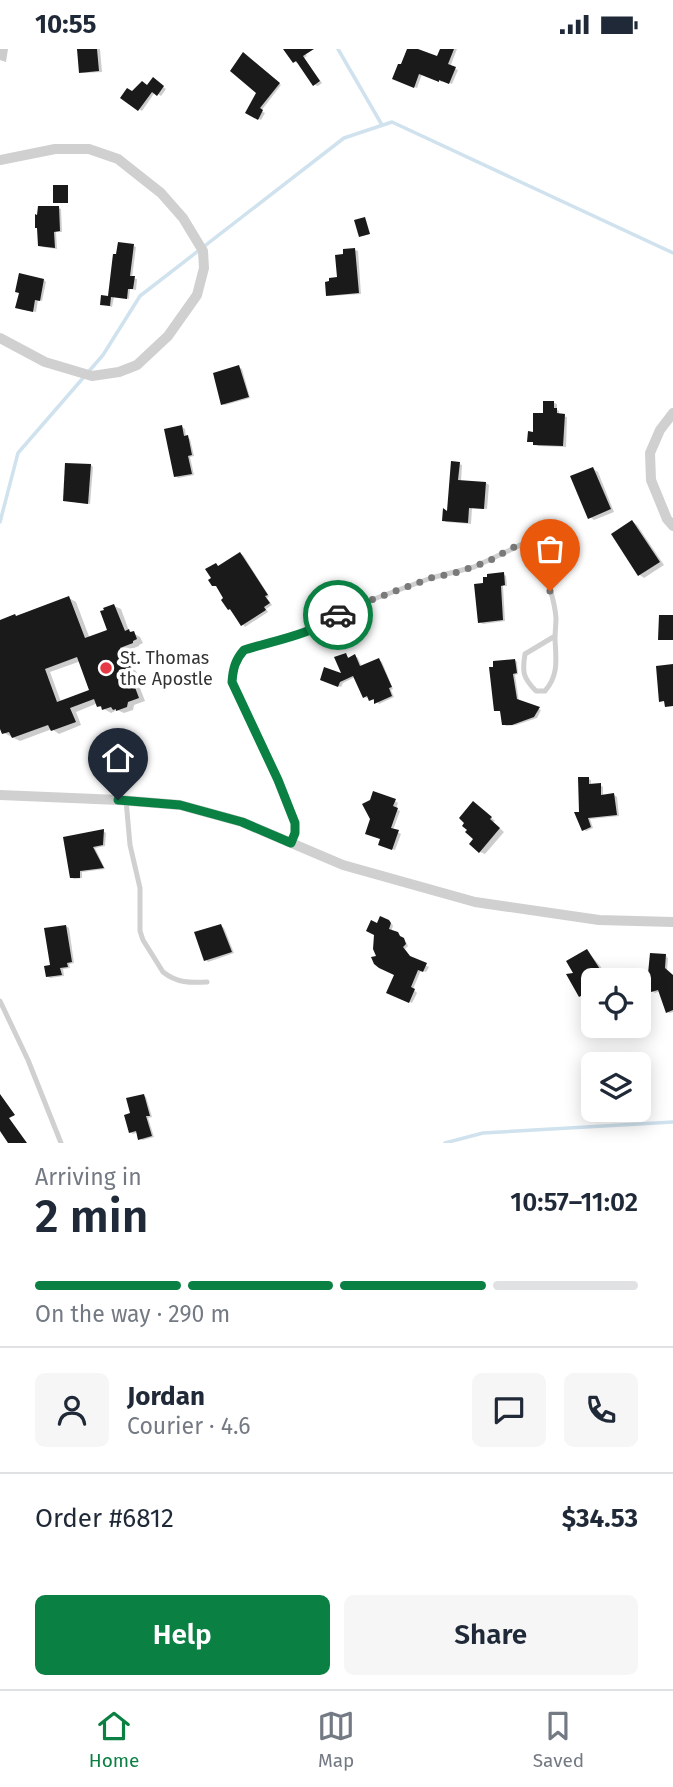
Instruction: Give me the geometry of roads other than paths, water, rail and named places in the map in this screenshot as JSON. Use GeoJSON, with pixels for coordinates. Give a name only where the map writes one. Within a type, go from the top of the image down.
{"type":"FeatureCollection","features":[{"type":"Feature","properties":{"kind":"street"},"geometry":{"type":"LineString","coordinates":[[0,160],[55,149],[89,149],[118,159],[161,194],[183,218],[203,251],[204,268],[197,295],[168,336],[136,365],[119,372],[92,376],[46,362],[0,338]]}},
{"type":"Feature","properties":{"kind":"street"},"geometry":{"type":"LineString","coordinates":[[673,413],[660,430],[650,453],[651,479],[667,519],[673,526]]}},
{"type":"Feature","properties":{"kind":"street"},"geometry":{"type":"LineString","coordinates":[[0,795],[180,805],[242,822],[343,865],[475,902],[599,920],[673,922]]}},
{"type":"Feature","properties":{"kind":"lane"},"geometry":{"type":"LineString","coordinates":[[291,843],[295,823],[232,682],[233,667],[244,650],[304,633],[325,624],[341,612],[431,578],[482,564],[533,539],[556,617],[556,670],[545,691],[536,691],[527,682],[522,669],[525,654],[555,636]]}},
{"type":"Feature","properties":{"kind":"lane"},"geometry":{"type":"LineString","coordinates":[[126,800],[131,845],[140,888],[141,935],[168,976],[182,982],[207,982]]}},
{"type":"Feature","properties":{"kind":"lane"},"geometry":{"type":"LineString","coordinates":[[0,1001],[28,1060],[61,1143]]}},
{"type":"Feature","properties":{"kind":"waterway"},"geometry":{"type":"LineString","coordinates":[[338,49],[382,125]]}},
{"type":"Feature","properties":{"kind":"waterway"},"geometry":{"type":"LineString","coordinates":[[0,522],[18,453],[103,355],[140,296],[344,138],[392,122],[673,253]]}},
{"type":"Feature","properties":{"kind":"waterway"},"geometry":{"type":"LineString","coordinates":[[445,1143],[483,1133],[673,1122]]}},
{"type":"Feature","properties":{"kind":"place","name":"St. Thomas the Apostle"},"geometry":{"type":"Point","coordinates":[106,668]}}]}
